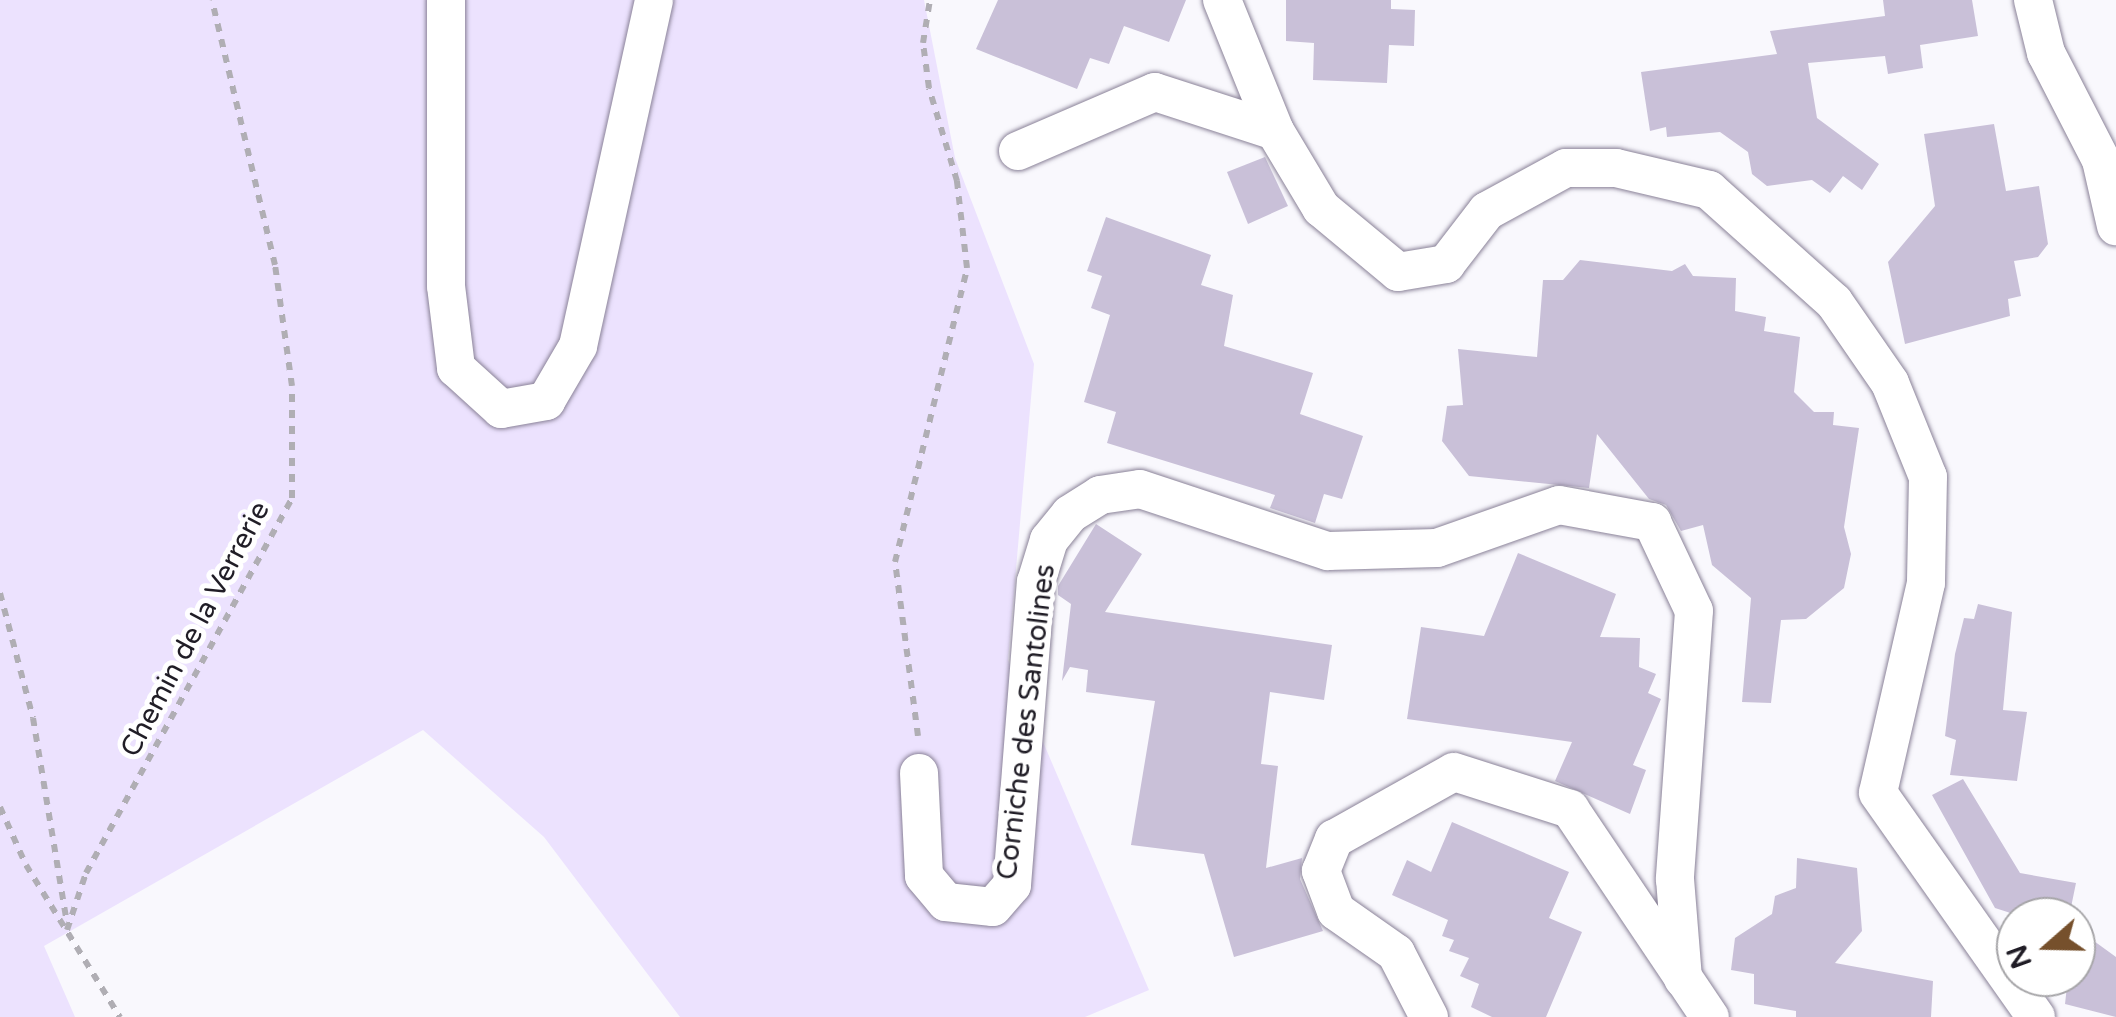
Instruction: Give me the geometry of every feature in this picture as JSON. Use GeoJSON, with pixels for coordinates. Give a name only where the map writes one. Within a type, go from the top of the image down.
{"type":"FeatureCollection","features":[{"type":"Feature","properties":{"kind":"street"},"geometry":{"type":"LineString","coordinates":[[446,0],[446,286],[456,368],[501,408],[546,401],[578,346],[654,0]]}},
{"type":"Feature","properties":{"kind":"street"},"geometry":{"type":"LineString","coordinates":[[1222,0],[1275,131],[1322,208],[1398,272],[1446,264],[1487,212],[1566,168],[1616,168],[1709,190],[1834,302],[1890,383],[1928,477],[1926,583],[1878,793],[2036,1017]]}},
{"type":"Feature","properties":{"kind":"street"},"geometry":{"type":"LineString","coordinates":[[2033,0],[2046,53],[2101,160],[2116,226]]}},
{"type":"Feature","properties":{"kind":"street"},"geometry":{"type":"LineString","coordinates":[[1018,151],[1155,92],[1275,131]]}},
{"type":"Feature","properties":{"kind":"street","name":"Corniche des Santolines"},"geometry":{"type":"LineString","coordinates":[[919,773],[924,876],[946,902],[993,908],[1012,885],[1036,582],[1048,540],[1070,514],[1100,495],[1140,489],[1328,550],[1437,548],[1559,506],[1652,522],[1694,611],[1675,878],[1683,979]]}},
{"type":"Feature","properties":{"kind":"street"},"geometry":{"type":"LineString","coordinates":[[1429,1017],[1396,953],[1336,911],[1321,871],[1334,840],[1454,772],[1570,809],[1710,1017]]}},
{"type":"Feature","properties":{"kind":"path","name":"Chemin de la Verrerie"},"geometry":{"type":"LineString","coordinates":[[67,930],[86,873],[292,498],[292,386],[276,265],[212,0]]}},
{"type":"Feature","properties":{"kind":"path"},"geometry":{"type":"LineString","coordinates":[[919,773],[895,562],[967,268],[957,181],[929,88],[924,43],[930,0]]}},
{"type":"Feature","properties":{"kind":"path"},"geometry":{"type":"LineString","coordinates":[[0,593],[33,718],[67,930]]}},
{"type":"Feature","properties":{"kind":"path"},"geometry":{"type":"LineString","coordinates":[[0,807],[26,865],[120,1017]]}},
{"type":"Feature","properties":{"kind":"shaded area"},"geometry":{"type":"Polygon","coordinates":[[[0,0],[924,0],[955,158],[1034,364],[1008,660],[1149,990],[1085,1017],[680,1017],[544,837],[423,730],[44,946],[75,1017],[0,1017],[0,0]]]}},
{"type":"Feature","properties":{"kind":"building"},"geometry":{"type":"Polygon","coordinates":[[[998,0],[1186,0],[1169,42],[1124,26],[1109,64],[1090,58],[1077,89],[976,49],[998,0]]]}},
{"type":"Feature","properties":{"kind":"building"},"geometry":{"type":"Polygon","coordinates":[[[1286,0],[1391,0],[1391,9],[1415,10],[1414,46],[1389,45],[1387,83],[1313,80],[1314,43],[1286,41],[1286,0]]]}},
{"type":"Feature","properties":{"kind":"building"},"geometry":{"type":"Polygon","coordinates":[[[1883,0],[1972,0],[1978,36],[1920,45],[1923,68],[1888,74],[1885,56],[1808,63],[1817,118],[1879,164],[1862,190],[1843,176],[1830,193],[1812,180],[1767,186],[1752,174],[1748,152],[1720,132],[1667,137],[1666,127],[1650,131],[1641,72],[1777,54],[1770,31],[1885,16],[1883,0]]]}},
{"type":"Feature","properties":{"kind":"building"},"geometry":{"type":"Polygon","coordinates":[[[1994,124],[2006,191],[2039,186],[2048,244],[2038,257],[2014,261],[2021,296],[2008,299],[2010,316],[1905,344],[1888,262],[1935,206],[1924,134],[1994,124]]]}},
{"type":"Feature","properties":{"kind":"building"},"geometry":{"type":"Polygon","coordinates":[[[1265,157],[1288,206],[1248,224],[1227,172],[1265,157]]]}},
{"type":"Feature","properties":{"kind":"building"},"geometry":{"type":"Polygon","coordinates":[[[1106,217],[1211,255],[1201,285],[1233,295],[1224,346],[1313,373],[1300,414],[1363,436],[1342,499],[1324,494],[1315,523],[1270,508],[1275,495],[1107,443],[1116,412],[1084,402],[1110,315],[1091,308],[1102,276],[1087,271],[1106,217]]]}},
{"type":"Feature","properties":{"kind":"building"},"geometry":{"type":"Polygon","coordinates":[[[1580,260],[1672,271],[1685,264],[1693,276],[1736,278],[1735,311],[1766,317],[1764,331],[1800,337],[1794,392],[1814,412],[1834,412],[1833,425],[1859,428],[1844,527],[1851,554],[1844,588],[1806,619],[1781,620],[1771,703],[1742,702],[1751,598],[1712,565],[1703,525],[1681,531],[1666,505],[1649,499],[1597,434],[1589,488],[1469,476],[1442,441],[1447,406],[1463,405],[1458,349],[1537,357],[1543,280],[1563,280],[1580,260]]]}},
{"type":"Feature","properties":{"kind":"building"},"geometry":{"type":"Polygon","coordinates":[[[1096,524],[1142,554],[1105,612],[1332,645],[1324,700],[1270,692],[1261,764],[1278,766],[1266,868],[1302,858],[1300,879],[1323,931],[1234,957],[1204,854],[1131,845],[1155,701],[1086,692],[1088,670],[1070,667],[1062,681],[1071,604],[1058,595],[1058,586],[1096,524]]]}},
{"type":"Feature","properties":{"kind":"building"},"geometry":{"type":"Polygon","coordinates":[[[1518,553],[1616,594],[1600,637],[1640,638],[1639,667],[1656,674],[1648,693],[1661,699],[1633,765],[1646,770],[1630,814],[1555,781],[1572,742],[1407,719],[1421,627],[1484,636],[1518,553]]]}},
{"type":"Feature","properties":{"kind":"building"},"geometry":{"type":"Polygon","coordinates":[[[1978,604],[2012,612],[2003,710],[2027,712],[2017,781],[1950,775],[1956,740],[1945,736],[1955,654],[1964,618],[1974,619],[1978,604]]]}},
{"type":"Feature","properties":{"kind":"building"},"geometry":{"type":"Polygon","coordinates":[[[1963,779],[2020,873],[2076,883],[2073,897],[1996,897],[1995,908],[1932,795],[1963,779]]]}},
{"type":"Feature","properties":{"kind":"building"},"geometry":{"type":"Polygon","coordinates":[[[1452,822],[1569,872],[1549,918],[1582,932],[1546,1017],[1492,1017],[1471,1007],[1479,984],[1460,976],[1469,958],[1449,951],[1454,940],[1442,936],[1448,920],[1392,895],[1407,860],[1431,872],[1452,822]]]}},
{"type":"Feature","properties":{"kind":"building"},"geometry":{"type":"Polygon","coordinates":[[[1797,858],[1857,868],[1862,931],[1835,963],[1933,981],[1931,1017],[1796,1017],[1796,1011],[1754,1004],[1754,974],[1731,970],[1735,938],[1772,914],[1775,896],[1796,888],[1797,858]]]}},
{"type":"Feature","properties":{"kind":"building"},"geometry":{"type":"Polygon","coordinates":[[[2096,942],[2116,957],[2116,1017],[2065,1004],[2066,997],[2096,997],[2096,942]]]}}]}
